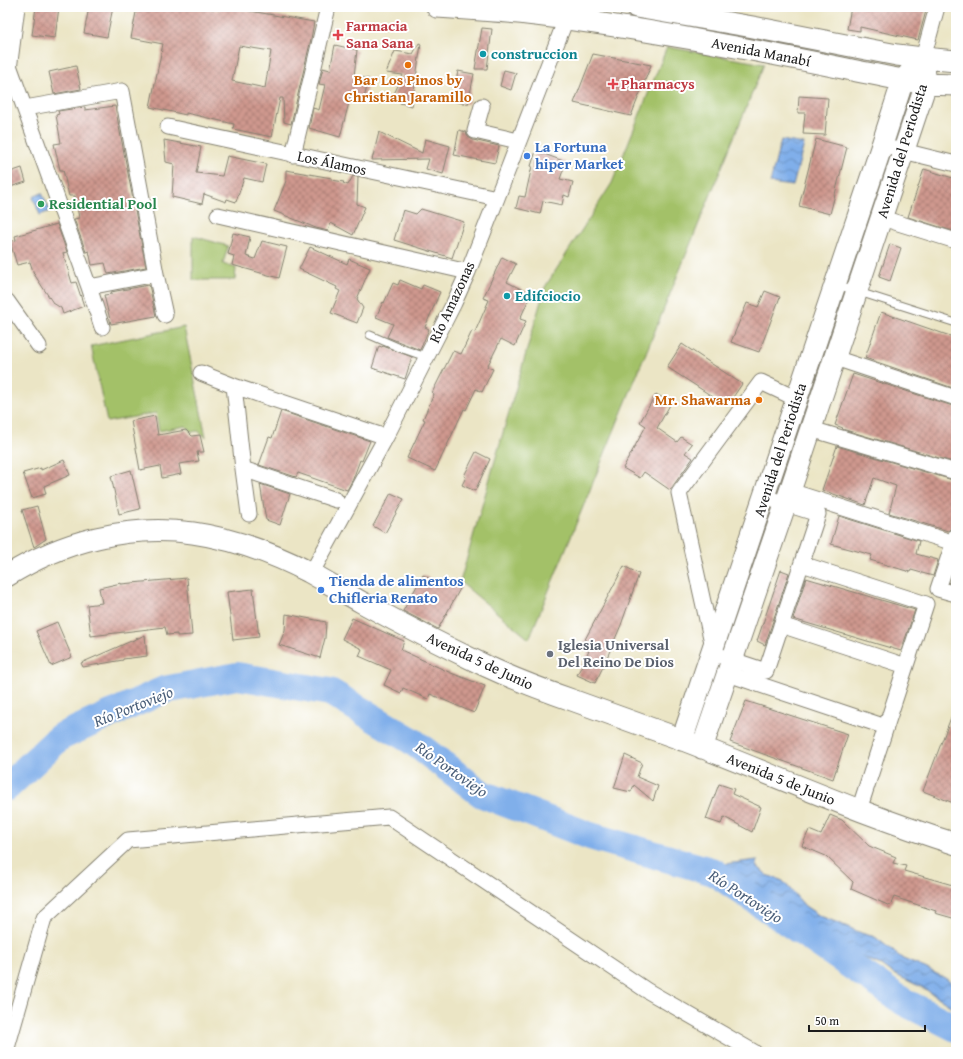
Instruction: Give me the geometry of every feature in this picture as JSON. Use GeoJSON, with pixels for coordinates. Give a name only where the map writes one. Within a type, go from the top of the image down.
{"type":"FeatureCollection","features":[{"type":"Feature","properties":{"kind":"street"},"geometry":{"type":"LineString","coordinates":[[17,7],[8,74],[25,108],[102,327]]}},
{"type":"Feature","properties":{"kind":"street"},"geometry":{"type":"LineString","coordinates":[[294,155],[328,7]]}},
{"type":"Feature","properties":{"kind":"street","name":"Avenida Manabí"},"geometry":{"type":"LineString","coordinates":[[436,7],[507,12],[616,26],[736,47],[926,84],[956,85]]}},
{"type":"Feature","properties":{"kind":"street","name":"Avenida Manabí"},"geometry":{"type":"LineString","coordinates":[[566,19],[595,7]]}},
{"type":"Feature","properties":{"kind":"street","name":"Avenida Manabí"},"geometry":{"type":"LineString","coordinates":[[636,7],[753,26],[897,55],[956,61]]}},
{"type":"Feature","properties":{"kind":"street"},"geometry":{"type":"LineString","coordinates":[[923,58],[937,7]]}},
{"type":"Feature","properties":{"kind":"street","name":"Río Amazonas"},"geometry":{"type":"LineString","coordinates":[[311,574],[386,437],[454,303],[468,272],[566,19]]}},
{"type":"Feature","properties":{"kind":"street","name":"Avenida del Periodista"},"geometry":{"type":"LineString","coordinates":[[682,740],[903,80],[923,58]]}},
{"type":"Feature","properties":{"kind":"street","name":"Avenida del Periodista"},"geometry":{"type":"LineString","coordinates":[[702,748],[811,429],[926,84],[923,58]]}},
{"type":"Feature","properties":{"kind":"street"},"geometry":{"type":"LineString","coordinates":[[25,108],[122,91],[165,315]]}},
{"type":"Feature","properties":{"kind":"street"},"geometry":{"type":"LineString","coordinates":[[482,106],[475,131],[518,141]]}},
{"type":"Feature","properties":{"kind":"street","name":"Los Álamos"},"geometry":{"type":"LineString","coordinates":[[168,127],[497,198]]}},
{"type":"Feature","properties":{"kind":"street"},"geometry":{"type":"LineString","coordinates":[[882,145],[956,164]]}},
{"type":"Feature","properties":{"kind":"street"},"geometry":{"type":"LineString","coordinates":[[218,215],[468,272]]}},
{"type":"Feature","properties":{"kind":"street"},"geometry":{"type":"LineString","coordinates":[[882,218],[956,241]]}},
{"type":"Feature","properties":{"kind":"street"},"geometry":{"type":"LineString","coordinates":[[89,287],[156,274]]}},
{"type":"Feature","properties":{"kind":"street"},"geometry":{"type":"LineString","coordinates":[[7,301],[39,346]]}},
{"type":"Feature","properties":{"kind":"street"},"geometry":{"type":"LineString","coordinates":[[834,358],[956,398]]}},
{"type":"Feature","properties":{"kind":"street"},"geometry":{"type":"LineString","coordinates":[[201,373],[234,386],[386,437]]}},
{"type":"Feature","properties":{"kind":"street"},"geometry":{"type":"LineString","coordinates":[[797,398],[761,382],[679,493],[713,650],[730,667],[886,727]]}},
{"type":"Feature","properties":{"kind":"street"},"geometry":{"type":"LineString","coordinates":[[234,386],[249,514]]}},
{"type":"Feature","properties":{"kind":"street"},"geometry":{"type":"LineString","coordinates":[[811,429],[956,472]]}},
{"type":"Feature","properties":{"kind":"street"},"geometry":{"type":"LineString","coordinates":[[243,469],[336,500]]}},
{"type":"Feature","properties":{"kind":"street"},"geometry":{"type":"LineString","coordinates":[[764,497],[788,497],[955,539],[938,589],[956,594]]}},
{"type":"Feature","properties":{"kind":"street"},"geometry":{"type":"LineString","coordinates":[[730,667],[766,671],[818,514],[788,497]]}},
{"type":"Feature","properties":{"kind":"street","name":"Avenida 5 de Junio"},"geometry":{"type":"LineString","coordinates":[[7,576],[48,554],[103,536],[132,532],[161,531],[192,533],[232,540],[266,552],[311,574],[396,621],[488,667],[532,686],[682,740],[859,810],[956,844]]}},
{"type":"Feature","properties":{"kind":"street"},"geometry":{"type":"LineString","coordinates":[[802,564],[926,604],[859,810]]}},
{"type":"Feature","properties":{"kind":"street"},"geometry":{"type":"LineString","coordinates":[[781,625],[906,666]]}},
{"type":"Feature","properties":{"kind":"street"},"geometry":{"type":"LineString","coordinates":[[7,1048],[44,918],[128,840],[389,817],[646,990],[754,1052]]}},
{"type":"Feature","properties":{"kind":"lane"},"geometry":{"type":"LineString","coordinates":[[835,285],[956,323]]}},
{"type":"Feature","properties":{"kind":"lane"},"geometry":{"type":"LineString","coordinates":[[370,335],[426,357]]}},
{"type":"Feature","properties":{"kind":"green space"},"geometry":{"type":"Polygon","coordinates":[[[667,47],[764,64],[529,639],[460,582],[545,287],[612,183],[667,47]]]}},
{"type":"Feature","properties":{"kind":"green space"},"geometry":{"type":"Polygon","coordinates":[[[193,236],[228,246],[223,264],[236,268],[235,280],[193,280],[193,236]]]}},
{"type":"Feature","properties":{"kind":"green space"},"geometry":{"type":"Polygon","coordinates":[[[184,327],[206,437],[198,431],[191,432],[186,426],[159,431],[156,413],[107,422],[91,346],[184,327]]]}},
{"type":"Feature","properties":{"kind":"water"},"geometry":{"type":"Polygon","coordinates":[[[781,140],[804,144],[793,186],[770,183],[781,140]]]}},
{"type":"Feature","properties":{"kind":"water","name":"Residential Pool"},"geometry":{"type":"Polygon","coordinates":[[[42,193],[50,211],[40,215],[33,197],[42,193]]]}},
{"type":"Feature","properties":{"kind":"water"},"geometry":{"type":"Polygon","coordinates":[[[757,860],[757,866],[767,875],[783,881],[805,906],[820,916],[861,933],[875,937],[903,959],[945,978],[956,986],[956,1010],[925,989],[892,973],[881,965],[853,953],[835,939],[809,929],[745,886],[728,872],[725,864],[757,860]]]}},
{"type":"Feature","properties":{"kind":"building"},"geometry":{"type":"Polygon","coordinates":[[[36,7],[59,7],[55,38],[32,35],[36,7]]]}},
{"type":"Feature","properties":{"kind":"building"},"geometry":{"type":"Polygon","coordinates":[[[89,7],[113,7],[107,37],[84,33],[89,7]]]}},
{"type":"Feature","properties":{"kind":"building"},"geometry":{"type":"Polygon","coordinates":[[[137,7],[158,7],[170,9],[170,7],[201,7],[219,10],[220,7],[227,7],[314,22],[291,124],[284,122],[283,98],[280,98],[272,137],[233,129],[234,124],[186,113],[186,115],[150,107],[163,44],[131,38],[137,7]],[[239,46],[232,81],[265,88],[271,51],[239,46]]]}},
{"type":"Feature","properties":{"kind":"building"},"geometry":{"type":"Polygon","coordinates":[[[851,7],[927,7],[918,40],[860,27],[860,31],[847,29],[851,7]]]}},
{"type":"Feature","properties":{"kind":"building","name":"construccion"},"geometry":{"type":"Polygon","coordinates":[[[482,28],[492,29],[487,69],[475,69],[482,28]]]}},
{"type":"Feature","properties":{"kind":"building"},"geometry":{"type":"Polygon","coordinates":[[[419,43],[421,44],[412,106],[400,103],[402,95],[393,96],[403,75],[386,73],[395,51],[413,54],[419,43]]]}},
{"type":"Feature","properties":{"kind":"building"},"geometry":{"type":"Polygon","coordinates":[[[335,45],[357,50],[354,76],[369,79],[364,98],[351,95],[340,137],[309,128],[313,108],[319,110],[325,85],[319,84],[323,68],[330,70],[335,45]]]}},
{"type":"Feature","properties":{"kind":"building","name":"Pharmacys"},"geometry":{"type":"Polygon","coordinates":[[[593,54],[651,65],[631,116],[574,103],[593,54]]]}},
{"type":"Feature","properties":{"kind":"building"},"geometry":{"type":"Polygon","coordinates":[[[76,66],[81,89],[54,94],[49,72],[76,66]]]}},
{"type":"Feature","properties":{"kind":"building"},"geometry":{"type":"Polygon","coordinates":[[[504,70],[516,73],[511,90],[500,86],[504,70]]]}},
{"type":"Feature","properties":{"kind":"building"},"geometry":{"type":"Polygon","coordinates":[[[458,71],[474,74],[468,104],[452,101],[458,71]]]}},
{"type":"Feature","properties":{"kind":"building"},"geometry":{"type":"Polygon","coordinates":[[[799,96],[828,98],[825,135],[803,134],[805,113],[798,113],[799,96]]]}},
{"type":"Feature","properties":{"kind":"building"},"geometry":{"type":"Polygon","coordinates":[[[115,106],[146,267],[108,274],[105,263],[92,265],[89,251],[86,252],[74,219],[79,218],[75,196],[69,196],[63,170],[60,170],[54,144],[61,143],[56,115],[59,114],[58,111],[85,107],[85,110],[115,106]]]}},
{"type":"Feature","properties":{"kind":"building"},"geometry":{"type":"Polygon","coordinates":[[[459,130],[466,132],[468,137],[473,140],[499,146],[495,163],[454,155],[459,130]]]}},
{"type":"Feature","properties":{"kind":"building"},"geometry":{"type":"Polygon","coordinates":[[[379,132],[422,153],[425,139],[450,146],[443,174],[426,169],[429,159],[372,160],[379,132]]]}},
{"type":"Feature","properties":{"kind":"building"},"geometry":{"type":"Polygon","coordinates":[[[816,139],[847,147],[830,214],[799,206],[816,139]]]}},
{"type":"Feature","properties":{"kind":"building"},"geometry":{"type":"Polygon","coordinates":[[[164,140],[201,147],[196,173],[222,176],[227,156],[266,164],[262,182],[244,178],[236,202],[227,199],[226,202],[204,194],[202,204],[172,197],[174,164],[166,162],[164,140]]]}},
{"type":"Feature","properties":{"kind":"building"},"geometry":{"type":"Polygon","coordinates":[[[536,151],[566,162],[560,179],[573,182],[569,197],[564,195],[562,205],[543,201],[540,214],[516,208],[519,196],[525,197],[531,166],[536,151]]]}},
{"type":"Feature","properties":{"kind":"building"},"geometry":{"type":"Polygon","coordinates":[[[22,168],[26,182],[7,188],[7,173],[22,168]]]}},
{"type":"Feature","properties":{"kind":"building"},"geometry":{"type":"Polygon","coordinates":[[[924,169],[956,179],[956,232],[908,217],[924,169]]]}},
{"type":"Feature","properties":{"kind":"building"},"geometry":{"type":"Polygon","coordinates":[[[286,170],[332,178],[332,180],[344,182],[343,183],[348,185],[353,176],[358,177],[357,204],[365,207],[353,235],[331,223],[328,231],[316,228],[274,211],[286,181],[286,170]]]}},
{"type":"Feature","properties":{"kind":"building"},"geometry":{"type":"Polygon","coordinates":[[[421,209],[464,222],[452,258],[394,240],[403,210],[416,214],[421,209]]]}},
{"type":"Feature","properties":{"kind":"building"},"geometry":{"type":"Polygon","coordinates":[[[57,224],[67,252],[63,253],[72,283],[76,282],[84,306],[63,314],[61,308],[53,303],[34,274],[30,262],[17,265],[10,242],[16,240],[15,236],[57,224]]]}},
{"type":"Feature","properties":{"kind":"building"},"geometry":{"type":"Polygon","coordinates":[[[233,233],[250,237],[246,256],[255,259],[262,241],[287,247],[279,278],[232,265],[234,256],[228,254],[233,233]]]}},
{"type":"Feature","properties":{"kind":"building"},"geometry":{"type":"Polygon","coordinates":[[[890,244],[901,248],[890,281],[879,277],[890,244]]]}},
{"type":"Feature","properties":{"kind":"building"},"geometry":{"type":"Polygon","coordinates":[[[310,247],[347,264],[349,259],[370,268],[357,299],[363,308],[357,323],[331,313],[340,291],[336,289],[337,287],[299,269],[310,247]]]}},
{"type":"Feature","properties":{"kind":"building"},"geometry":{"type":"Polygon","coordinates":[[[502,257],[516,264],[507,282],[531,294],[520,319],[526,321],[515,346],[501,339],[487,367],[493,369],[482,392],[476,389],[466,410],[464,409],[435,471],[407,458],[425,420],[423,419],[434,394],[432,393],[453,351],[461,354],[472,331],[475,332],[489,300],[483,298],[502,257]]]}},
{"type":"Feature","properties":{"kind":"building"},"geometry":{"type":"Polygon","coordinates":[[[400,280],[421,289],[423,285],[440,292],[425,327],[429,329],[420,350],[387,337],[393,324],[376,317],[393,283],[398,285],[400,280]]]}},
{"type":"Feature","properties":{"kind":"building"},"geometry":{"type":"Polygon","coordinates":[[[149,285],[156,316],[111,324],[104,295],[112,294],[111,292],[149,285]]]}},
{"type":"Feature","properties":{"kind":"building"},"geometry":{"type":"Polygon","coordinates":[[[765,291],[780,297],[759,352],[731,342],[747,303],[758,307],[765,291]]]}},
{"type":"Feature","properties":{"kind":"building"},"geometry":{"type":"Polygon","coordinates":[[[881,312],[956,338],[956,389],[865,358],[881,312]]]}},
{"type":"Feature","properties":{"kind":"building"},"geometry":{"type":"Polygon","coordinates":[[[682,344],[742,384],[727,406],[667,367],[682,344]]]}},
{"type":"Feature","properties":{"kind":"building"},"geometry":{"type":"Polygon","coordinates":[[[379,346],[383,346],[412,357],[405,379],[372,368],[379,346]]]}},
{"type":"Feature","properties":{"kind":"building"},"geometry":{"type":"Polygon","coordinates":[[[853,374],[956,407],[956,463],[842,429],[843,428],[835,425],[853,374]]]}},
{"type":"Feature","properties":{"kind":"building"},"geometry":{"type":"Polygon","coordinates":[[[656,394],[671,403],[657,428],[677,442],[681,437],[692,444],[685,453],[693,458],[670,490],[644,472],[640,478],[623,468],[646,426],[640,422],[656,394]]]}},
{"type":"Feature","properties":{"kind":"building"},"geometry":{"type":"Polygon","coordinates":[[[281,411],[370,441],[362,461],[360,460],[347,490],[298,473],[296,477],[259,465],[269,437],[272,438],[281,411]]]}},
{"type":"Feature","properties":{"kind":"building"},"geometry":{"type":"Polygon","coordinates":[[[155,416],[158,435],[186,430],[192,436],[200,435],[204,452],[197,452],[199,461],[179,464],[181,474],[162,478],[160,466],[140,470],[131,421],[155,416]]]}},
{"type":"Feature","properties":{"kind":"building"},"geometry":{"type":"Polygon","coordinates":[[[837,446],[956,481],[956,516],[953,527],[948,531],[889,513],[896,486],[874,478],[865,505],[822,490],[837,446]]]}},
{"type":"Feature","properties":{"kind":"building"},"geometry":{"type":"Polygon","coordinates":[[[476,452],[490,459],[475,491],[462,485],[466,477],[464,476],[476,452]]]}},
{"type":"Feature","properties":{"kind":"building"},"geometry":{"type":"Polygon","coordinates":[[[64,460],[70,475],[44,486],[46,494],[32,498],[23,473],[41,468],[41,470],[64,460]]]}},
{"type":"Feature","properties":{"kind":"building"},"geometry":{"type":"Polygon","coordinates":[[[131,470],[140,509],[119,514],[111,476],[131,470]]]}},
{"type":"Feature","properties":{"kind":"building"},"geometry":{"type":"Polygon","coordinates":[[[260,484],[290,494],[280,525],[266,520],[260,484]]]}},
{"type":"Feature","properties":{"kind":"building"},"geometry":{"type":"Polygon","coordinates":[[[391,493],[404,499],[385,533],[373,526],[391,493]]]}},
{"type":"Feature","properties":{"kind":"building"},"geometry":{"type":"Polygon","coordinates":[[[37,506],[46,539],[34,547],[22,510],[37,506]]]}},
{"type":"Feature","properties":{"kind":"building"},"geometry":{"type":"Polygon","coordinates":[[[839,516],[919,541],[916,554],[938,560],[933,576],[911,570],[910,572],[870,560],[872,555],[831,544],[839,516]]]}},
{"type":"Feature","properties":{"kind":"building"},"geometry":{"type":"Polygon","coordinates":[[[624,566],[639,574],[621,625],[595,683],[577,675],[589,651],[581,647],[624,566]]]}},
{"type":"Feature","properties":{"kind":"building"},"geometry":{"type":"Polygon","coordinates":[[[781,570],[789,573],[765,645],[757,641],[781,570]]]}},
{"type":"Feature","properties":{"kind":"building"},"geometry":{"type":"Polygon","coordinates":[[[423,575],[440,584],[444,578],[461,587],[438,629],[403,611],[423,575]]]}},
{"type":"Feature","properties":{"kind":"building"},"geometry":{"type":"Polygon","coordinates":[[[187,578],[192,635],[167,635],[165,627],[91,636],[87,605],[102,603],[99,588],[121,583],[187,578]]]}},
{"type":"Feature","properties":{"kind":"building"},"geometry":{"type":"Polygon","coordinates":[[[806,578],[915,610],[901,651],[793,619],[806,578]]]}},
{"type":"Feature","properties":{"kind":"building"},"geometry":{"type":"Polygon","coordinates":[[[253,589],[259,637],[233,640],[227,592],[253,589]]]}},
{"type":"Feature","properties":{"kind":"building"},"geometry":{"type":"Polygon","coordinates":[[[286,614],[326,622],[325,638],[320,658],[279,645],[285,630],[286,614]]]}},
{"type":"Feature","properties":{"kind":"building"},"geometry":{"type":"Polygon","coordinates":[[[352,618],[404,641],[401,650],[451,673],[485,686],[474,713],[430,694],[428,699],[403,688],[401,693],[384,685],[391,670],[359,656],[362,649],[342,639],[352,618]]]}},
{"type":"Feature","properties":{"kind":"building"},"geometry":{"type":"Polygon","coordinates":[[[57,622],[72,657],[51,666],[36,631],[57,622]]]}},
{"type":"Feature","properties":{"kind":"building"},"geometry":{"type":"Polygon","coordinates":[[[145,635],[147,656],[83,667],[81,663],[145,635]]]}},
{"type":"Feature","properties":{"kind":"building"},"geometry":{"type":"Polygon","coordinates":[[[746,701],[848,734],[833,779],[730,742],[746,701]]]}},
{"type":"Feature","properties":{"kind":"building"},"geometry":{"type":"Polygon","coordinates":[[[955,707],[956,708],[956,804],[923,791],[955,707]]]}},
{"type":"Feature","properties":{"kind":"building"},"geometry":{"type":"Polygon","coordinates":[[[625,755],[642,763],[637,777],[658,786],[653,801],[634,785],[631,792],[614,788],[625,755]]]}},
{"type":"Feature","properties":{"kind":"building"},"geometry":{"type":"Polygon","coordinates":[[[719,784],[734,789],[732,794],[761,807],[752,832],[724,817],[721,824],[706,819],[719,784]]]}},
{"type":"Feature","properties":{"kind":"building"},"geometry":{"type":"Polygon","coordinates":[[[830,815],[842,820],[869,846],[896,857],[893,863],[906,866],[904,871],[956,886],[956,919],[935,913],[936,911],[894,897],[890,906],[851,889],[853,882],[826,856],[802,846],[809,830],[821,835],[830,815]]]}},
{"type":"Feature","properties":{"kind":"waterway","name":"Río Portoviejo"},"geometry":{"type":"LineString","coordinates":[[7,787],[60,737],[164,690],[237,676],[330,692],[412,741],[482,794],[590,836],[714,872],[904,1002],[956,1028]]}},
{"type":"Feature","properties":{"kind":"place","name":"Farmacia Sana Sana"},"geometry":{"type":"Point","coordinates":[338,35]}},
{"type":"Feature","properties":{"kind":"place","name":"construccion"},"geometry":{"type":"Point","coordinates":[483,54]}},
{"type":"Feature","properties":{"kind":"place","name":"Bar Los Pinos by Christian Jaramillo"},"geometry":{"type":"Point","coordinates":[408,65]}},
{"type":"Feature","properties":{"kind":"place","name":"Pharmacys"},"geometry":{"type":"Point","coordinates":[613,84]}},
{"type":"Feature","properties":{"kind":"place","name":"La Fortuna hiper Market"},"geometry":{"type":"Point","coordinates":[527,156]}},
{"type":"Feature","properties":{"kind":"place","name":"Residential Pool"},"geometry":{"type":"Point","coordinates":[41,204]}},
{"type":"Feature","properties":{"kind":"place","name":"Edifciocio"},"geometry":{"type":"Point","coordinates":[507,296]}},
{"type":"Feature","properties":{"kind":"place","name":"Mr. Shawarma"},"geometry":{"type":"Point","coordinates":[759,400]}},
{"type":"Feature","properties":{"kind":"place","name":"Tienda de alimentos Chifleria Renato"},"geometry":{"type":"Point","coordinates":[321,590]}},
{"type":"Feature","properties":{"kind":"place","name":"Iglesia Universal Del Reino De Dios"},"geometry":{"type":"Point","coordinates":[550,654]}}]}
